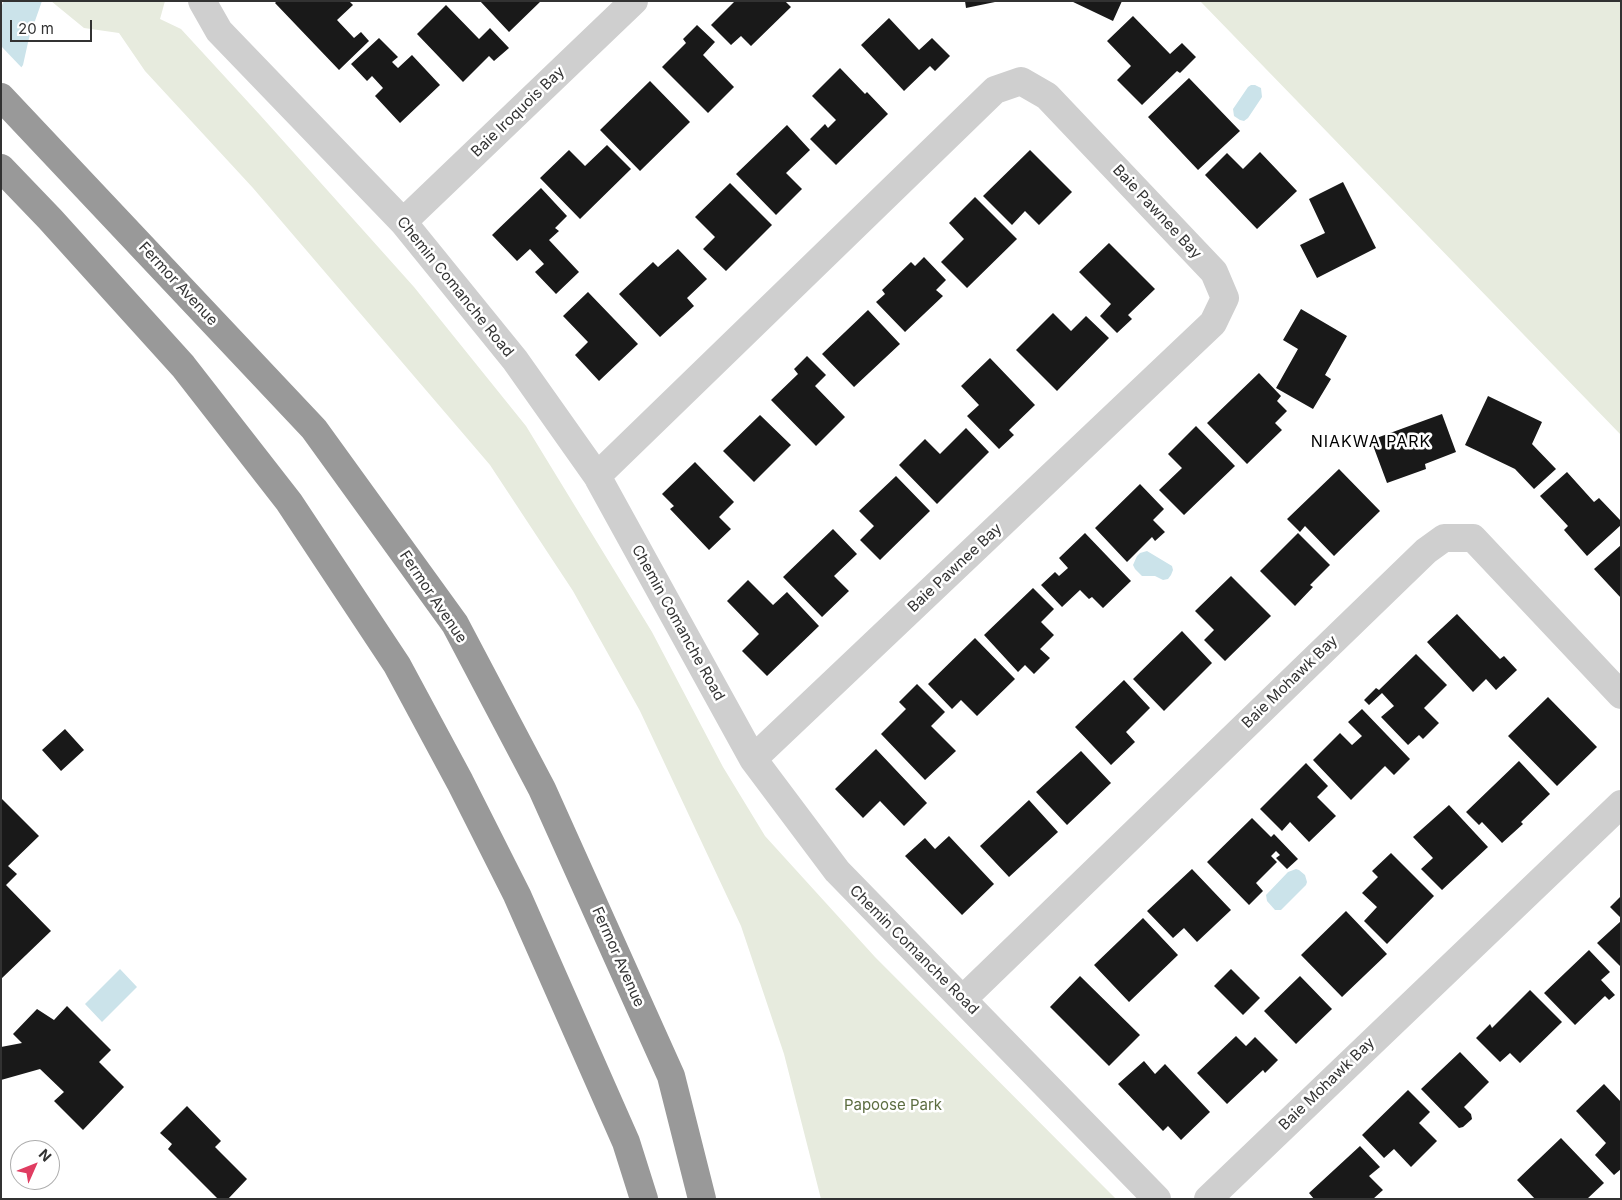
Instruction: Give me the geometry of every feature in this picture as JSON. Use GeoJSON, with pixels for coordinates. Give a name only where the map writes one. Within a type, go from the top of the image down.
{"type":"FeatureCollection","features":[{"type":"Feature","properties":{"kind":"highway","name":"Fermor Avenue"},"geometry":{"type":"LineString","coordinates":[[1,97],[314,429],[455,624],[542,789],[671,1076],[702,1199]]}},
{"type":"Feature","properties":{"kind":"highway"},"geometry":{"type":"LineString","coordinates":[[1,168],[50,219],[183,366],[290,502],[397,665],[460,782],[517,895],[626,1142],[644,1199]]}},
{"type":"Feature","properties":{"kind":"street","name":"Chemin Comanche Road"},"geometry":{"type":"LineString","coordinates":[[202,1],[219,31],[403,222],[515,360],[597,476],[753,759],[837,871],[1158,1199]]}},
{"type":"Feature","properties":{"kind":"street","name":"Baie Iroquois Bay"},"geometry":{"type":"LineString","coordinates":[[403,222],[634,1]]}},
{"type":"Feature","properties":{"kind":"street","name":"Baie Pawnee Bay"},"geometry":{"type":"LineString","coordinates":[[597,476],[995,90],[1021,81],[1047,96],[1214,272],[1225,298],[1213,323],[753,759]]}},
{"type":"Feature","properties":{"kind":"street","name":"Baie Mohawk Bay"},"geometry":{"type":"LineString","coordinates":[[963,999],[1426,551],[1444,538],[1473,538],[1621,695]]}},
{"type":"Feature","properties":{"kind":"street","name":"Baie Mohawk Bay"},"geometry":{"type":"LineString","coordinates":[[1208,1199],[1621,804]]}},
{"type":"Feature","properties":{"kind":"green space","name":"Papoose Park"},"geometry":{"type":"Polygon","coordinates":[[[51,1],[165,1],[160,19],[181,29],[260,115],[414,287],[526,426],[652,632],[723,767],[765,836],[875,957],[1116,1199],[821,1199],[784,1054],[741,926],[640,711],[573,591],[490,465],[253,188],[145,71],[119,33],[84,28],[51,1]]]}},
{"type":"Feature","properties":{"kind":"green space"},"geometry":{"type":"Polygon","coordinates":[[[1200,1],[1621,1],[1621,435],[1200,1]]]}},
{"type":"Feature","properties":{"kind":"water"},"geometry":{"type":"Polygon","coordinates":[[[4,1],[42,1],[29,38],[23,65],[1,96],[1,7],[4,1]]]}},
{"type":"Feature","properties":{"kind":"water"},"geometry":{"type":"Polygon","coordinates":[[[1251,85],[1261,88],[1262,97],[1248,118],[1244,121],[1240,120],[1234,116],[1233,109],[1251,85]]]}},
{"type":"Feature","properties":{"kind":"water"},"geometry":{"type":"Polygon","coordinates":[[[1147,551],[1172,566],[1173,570],[1168,579],[1163,580],[1155,576],[1142,576],[1135,569],[1133,565],[1137,556],[1147,551]]]}},
{"type":"Feature","properties":{"kind":"water"},"geometry":{"type":"Polygon","coordinates":[[[1296,869],[1305,875],[1306,885],[1281,910],[1275,910],[1267,901],[1266,895],[1288,872],[1296,869]]]}},
{"type":"Feature","properties":{"kind":"water"},"geometry":{"type":"Polygon","coordinates":[[[120,969],[137,987],[102,1022],[85,1004],[120,969]]]}},
{"type":"Feature","properties":{"kind":"pier"},"geometry":{"type":"Polygon","coordinates":[[[1,46],[23,69],[1,99],[1,46]]]}},
{"type":"Feature","properties":{"kind":"building"},"geometry":{"type":"Polygon","coordinates":[[[277,1],[349,1],[353,5],[337,20],[354,38],[361,32],[369,41],[339,70],[275,3],[277,1]]]}},
{"type":"Feature","properties":{"kind":"building"},"geometry":{"type":"Polygon","coordinates":[[[480,1],[541,1],[509,32],[480,1]]]}},
{"type":"Feature","properties":{"kind":"building"},"geometry":{"type":"Polygon","coordinates":[[[735,1],[785,1],[791,7],[751,46],[741,36],[731,45],[711,25],[735,1]]]}},
{"type":"Feature","properties":{"kind":"building"},"geometry":{"type":"Polygon","coordinates":[[[965,1],[995,1],[995,2],[966,8],[965,1]]]}},
{"type":"Feature","properties":{"kind":"building"},"geometry":{"type":"Polygon","coordinates":[[[1071,1],[1122,1],[1113,21],[1071,1]]]}},
{"type":"Feature","properties":{"kind":"building"},"geometry":{"type":"Polygon","coordinates":[[[446,5],[479,39],[490,28],[509,48],[494,61],[489,56],[463,82],[417,34],[446,5]]]}},
{"type":"Feature","properties":{"kind":"building"},"geometry":{"type":"Polygon","coordinates":[[[1133,16],[1170,54],[1182,43],[1196,57],[1180,73],[1177,71],[1142,105],[1117,80],[1131,66],[1107,41],[1133,16]]]}},
{"type":"Feature","properties":{"kind":"building"},"geometry":{"type":"Polygon","coordinates":[[[889,18],[919,50],[932,38],[950,56],[935,71],[930,66],[904,91],[861,45],[889,18]]]}},
{"type":"Feature","properties":{"kind":"building"},"geometry":{"type":"Polygon","coordinates":[[[697,25],[715,42],[703,55],[734,87],[708,113],[662,67],[686,43],[683,39],[697,25]]]}},
{"type":"Feature","properties":{"kind":"building"},"geometry":{"type":"Polygon","coordinates":[[[379,38],[398,57],[392,62],[398,68],[412,55],[440,85],[400,123],[375,96],[383,88],[372,76],[367,81],[351,64],[379,38]]]}},
{"type":"Feature","properties":{"kind":"building"},"geometry":{"type":"Polygon","coordinates":[[[840,68],[888,114],[836,165],[810,139],[825,124],[828,128],[836,120],[812,96],[840,68]]]}},
{"type":"Feature","properties":{"kind":"building"},"geometry":{"type":"Polygon","coordinates":[[[1189,78],[1240,131],[1198,170],[1148,117],[1189,78]]]}},
{"type":"Feature","properties":{"kind":"building"},"geometry":{"type":"Polygon","coordinates":[[[650,81],[690,122],[640,171],[600,130],[650,81]]]}},
{"type":"Feature","properties":{"kind":"building"},"geometry":{"type":"Polygon","coordinates":[[[787,125],[810,150],[786,173],[802,189],[776,215],[736,174],[787,125]]]}},
{"type":"Feature","properties":{"kind":"building"},"geometry":{"type":"Polygon","coordinates":[[[607,145],[631,169],[580,219],[540,178],[569,150],[585,166],[607,145]]]}},
{"type":"Feature","properties":{"kind":"building"},"geometry":{"type":"Polygon","coordinates":[[[1030,150],[1072,192],[1039,225],[1025,211],[1012,225],[983,196],[1030,150]]]}},
{"type":"Feature","properties":{"kind":"building"},"geometry":{"type":"Polygon","coordinates":[[[1260,152],[1297,191],[1257,229],[1205,175],[1227,153],[1243,169],[1260,152]]]}},
{"type":"Feature","properties":{"kind":"building"},"geometry":{"type":"Polygon","coordinates":[[[1343,182],[1376,248],[1317,278],[1300,245],[1325,233],[1309,199],[1343,182]]]}},
{"type":"Feature","properties":{"kind":"building"},"geometry":{"type":"Polygon","coordinates":[[[730,183],[772,225],[726,271],[703,249],[715,237],[695,217],[730,183]]]}},
{"type":"Feature","properties":{"kind":"building"},"geometry":{"type":"Polygon","coordinates":[[[541,188],[567,216],[555,228],[559,231],[549,240],[579,272],[556,294],[535,272],[544,264],[530,249],[517,261],[492,235],[541,188]]]}},
{"type":"Feature","properties":{"kind":"building"},"geometry":{"type":"Polygon","coordinates":[[[975,197],[1017,239],[967,288],[941,262],[964,239],[949,223],[975,197]]]}},
{"type":"Feature","properties":{"kind":"building"},"geometry":{"type":"Polygon","coordinates":[[[1109,243],[1155,289],[1128,315],[1132,319],[1117,333],[1100,316],[1111,304],[1079,272],[1109,243]]]}},
{"type":"Feature","properties":{"kind":"building"},"geometry":{"type":"Polygon","coordinates":[[[678,249],[707,279],[687,298],[694,306],[660,337],[619,294],[653,262],[658,267],[678,249]]]}},
{"type":"Feature","properties":{"kind":"building"},"geometry":{"type":"Polygon","coordinates":[[[924,257],[946,280],[936,290],[943,296],[905,332],[876,302],[885,294],[882,290],[911,262],[915,266],[924,257]]]}},
{"type":"Feature","properties":{"kind":"building"},"geometry":{"type":"Polygon","coordinates":[[[588,292],[638,344],[599,381],[575,355],[588,342],[563,316],[588,292]]]}},
{"type":"Feature","properties":{"kind":"building"},"geometry":{"type":"Polygon","coordinates":[[[1301,309],[1347,336],[1325,375],[1331,379],[1313,409],[1276,388],[1298,349],[1283,340],[1301,309]]]}},
{"type":"Feature","properties":{"kind":"building"},"geometry":{"type":"Polygon","coordinates":[[[868,310],[900,344],[854,387],[822,354],[868,310]]]}},
{"type":"Feature","properties":{"kind":"building"},"geometry":{"type":"Polygon","coordinates":[[[1053,313],[1071,331],[1086,316],[1109,338],[1057,391],[1016,350],[1053,313]]]}},
{"type":"Feature","properties":{"kind":"building"},"geometry":{"type":"Polygon","coordinates":[[[807,356],[826,375],[815,386],[845,417],[816,446],[771,400],[798,374],[794,369],[807,356]]]}},
{"type":"Feature","properties":{"kind":"building"},"geometry":{"type":"Polygon","coordinates":[[[990,358],[1035,405],[1009,430],[1014,435],[999,449],[967,416],[979,405],[961,386],[990,358]]]}},
{"type":"Feature","properties":{"kind":"building"},"geometry":{"type":"Polygon","coordinates":[[[1259,373],[1281,396],[1277,401],[1287,411],[1275,423],[1282,430],[1247,464],[1207,423],[1259,373]]]}},
{"type":"Feature","properties":{"kind":"building"},"geometry":{"type":"Polygon","coordinates":[[[1488,396],[1542,422],[1532,444],[1556,469],[1534,489],[1515,469],[1465,445],[1488,396]]]}},
{"type":"Feature","properties":{"kind":"building"},"geometry":{"type":"Polygon","coordinates":[[[1442,414],[1456,452],[1425,464],[1426,469],[1387,483],[1371,440],[1442,414]]]}},
{"type":"Feature","properties":{"kind":"building"},"geometry":{"type":"Polygon","coordinates":[[[760,415],[791,445],[754,482],[723,451],[760,415]]]}},
{"type":"Feature","properties":{"kind":"building"},"geometry":{"type":"Polygon","coordinates":[[[1196,426],[1235,466],[1184,515],[1159,490],[1182,468],[1168,454],[1196,426]]]}},
{"type":"Feature","properties":{"kind":"building"},"geometry":{"type":"Polygon","coordinates":[[[966,428],[989,452],[937,504],[899,465],[925,439],[940,454],[966,428]]]}},
{"type":"Feature","properties":{"kind":"building"},"geometry":{"type":"Polygon","coordinates":[[[695,462],[734,502],[719,517],[731,529],[709,550],[670,509],[674,506],[662,494],[695,462]]]}},
{"type":"Feature","properties":{"kind":"building"},"geometry":{"type":"Polygon","coordinates":[[[1339,469],[1380,511],[1334,556],[1305,526],[1300,532],[1287,519],[1339,469]]]}},
{"type":"Feature","properties":{"kind":"building"},"geometry":{"type":"Polygon","coordinates":[[[1567,472],[1594,502],[1599,498],[1621,521],[1621,525],[1587,556],[1564,530],[1568,526],[1540,496],[1567,472]]]}},
{"type":"Feature","properties":{"kind":"building"},"geometry":{"type":"Polygon","coordinates":[[[896,476],[930,511],[880,560],[860,540],[874,526],[859,511],[896,476]]]}},
{"type":"Feature","properties":{"kind":"building"},"geometry":{"type":"Polygon","coordinates":[[[1140,484],[1164,509],[1153,520],[1165,532],[1155,541],[1152,537],[1127,562],[1095,528],[1140,484]]]}},
{"type":"Feature","properties":{"kind":"building"},"geometry":{"type":"Polygon","coordinates":[[[833,529],[857,554],[834,576],[849,591],[822,617],[783,577],[833,529]]]}},
{"type":"Feature","properties":{"kind":"building"},"geometry":{"type":"Polygon","coordinates":[[[1085,533],[1131,581],[1103,608],[1092,597],[1089,599],[1080,590],[1062,607],[1041,585],[1055,572],[1059,576],[1068,568],[1059,558],[1085,533]]]}},
{"type":"Feature","properties":{"kind":"building"},"geometry":{"type":"Polygon","coordinates":[[[1298,533],[1330,565],[1310,585],[1313,587],[1295,606],[1260,571],[1298,533]]]}},
{"type":"Feature","properties":{"kind":"building"},"geometry":{"type":"Polygon","coordinates":[[[1621,545],[1621,598],[1594,569],[1621,545]]]}},
{"type":"Feature","properties":{"kind":"building"},"geometry":{"type":"Polygon","coordinates":[[[1231,576],[1271,616],[1225,661],[1204,640],[1214,630],[1195,611],[1231,576]]]}},
{"type":"Feature","properties":{"kind":"building"},"geometry":{"type":"Polygon","coordinates":[[[748,580],[773,605],[787,592],[819,626],[767,676],[742,651],[759,634],[727,601],[748,580]]]}},
{"type":"Feature","properties":{"kind":"building"},"geometry":{"type":"Polygon","coordinates":[[[1033,588],[1054,609],[1041,622],[1054,635],[1040,649],[1050,658],[1034,674],[1025,665],[1018,672],[984,635],[1033,588]]]}},
{"type":"Feature","properties":{"kind":"building"},"geometry":{"type":"Polygon","coordinates":[[[1457,614],[1500,659],[1504,656],[1517,670],[1496,690],[1486,679],[1473,692],[1427,642],[1457,614]]]}},
{"type":"Feature","properties":{"kind":"building"},"geometry":{"type":"Polygon","coordinates":[[[1182,631],[1212,663],[1164,711],[1133,679],[1182,631]]]}},
{"type":"Feature","properties":{"kind":"building"},"geometry":{"type":"Polygon","coordinates":[[[975,638],[1015,679],[977,716],[961,700],[952,709],[928,684],[975,638]]]}},
{"type":"Feature","properties":{"kind":"building"},"geometry":{"type":"Polygon","coordinates":[[[1416,654],[1447,685],[1424,708],[1439,723],[1423,739],[1419,735],[1408,745],[1381,717],[1394,706],[1382,693],[1369,705],[1364,700],[1376,688],[1379,690],[1416,654]]]}},
{"type":"Feature","properties":{"kind":"building"},"geometry":{"type":"Polygon","coordinates":[[[1124,680],[1150,708],[1126,732],[1135,742],[1111,765],[1075,727],[1124,680]]]}},
{"type":"Feature","properties":{"kind":"building"},"geometry":{"type":"Polygon","coordinates":[[[917,684],[945,712],[931,726],[956,751],[925,780],[881,734],[906,709],[899,702],[917,684]]]}},
{"type":"Feature","properties":{"kind":"building"},"geometry":{"type":"Polygon","coordinates":[[[1548,697],[1597,747],[1557,786],[1508,736],[1548,697]]]}},
{"type":"Feature","properties":{"kind":"building"},"geometry":{"type":"Polygon","coordinates":[[[1362,709],[1410,759],[1394,775],[1385,766],[1351,800],[1313,760],[1340,733],[1352,745],[1362,736],[1348,722],[1362,709]]]}},
{"type":"Feature","properties":{"kind":"building"},"geometry":{"type":"Polygon","coordinates":[[[65,729],[84,750],[61,771],[42,750],[65,729]]]}},
{"type":"Feature","properties":{"kind":"building"},"geometry":{"type":"Polygon","coordinates":[[[876,749],[927,803],[904,826],[880,801],[863,818],[835,789],[876,749]]]}},
{"type":"Feature","properties":{"kind":"building"},"geometry":{"type":"Polygon","coordinates":[[[1081,751],[1111,783],[1067,825],[1036,792],[1081,751]]]}},
{"type":"Feature","properties":{"kind":"building"},"geometry":{"type":"Polygon","coordinates":[[[1519,761],[1550,794],[1521,822],[1523,824],[1502,843],[1482,822],[1479,825],[1466,812],[1519,761]]]}},
{"type":"Feature","properties":{"kind":"building"},"geometry":{"type":"Polygon","coordinates":[[[1306,763],[1328,786],[1317,797],[1336,816],[1309,842],[1290,822],[1282,831],[1260,809],[1306,763]]]}},
{"type":"Feature","properties":{"kind":"building"},"geometry":{"type":"Polygon","coordinates":[[[1,798],[39,836],[8,866],[17,874],[6,885],[51,931],[1,979],[1,798]]]}},
{"type":"Feature","properties":{"kind":"building"},"geometry":{"type":"Polygon","coordinates":[[[1029,800],[1058,832],[1009,877],[980,846],[1029,800]]]}},
{"type":"Feature","properties":{"kind":"building"},"geometry":{"type":"Polygon","coordinates":[[[1449,805],[1488,847],[1442,890],[1421,869],[1433,858],[1413,837],[1449,805]]]}},
{"type":"Feature","properties":{"kind":"building"},"geometry":{"type":"Polygon","coordinates":[[[1252,818],[1271,837],[1274,834],[1298,859],[1287,869],[1276,858],[1280,855],[1276,851],[1271,856],[1277,862],[1256,883],[1263,891],[1249,905],[1207,862],[1252,818]]]}},
{"type":"Feature","properties":{"kind":"building"},"geometry":{"type":"Polygon","coordinates":[[[949,836],[994,884],[962,915],[905,856],[925,838],[935,849],[949,836]]]}},
{"type":"Feature","properties":{"kind":"building"},"geometry":{"type":"Polygon","coordinates":[[[1391,853],[1434,896],[1387,944],[1364,921],[1377,907],[1362,893],[1378,877],[1372,871],[1391,853]]]}},
{"type":"Feature","properties":{"kind":"building"},"geometry":{"type":"Polygon","coordinates":[[[1192,869],[1231,910],[1197,942],[1184,928],[1173,938],[1147,911],[1192,869]]]}},
{"type":"Feature","properties":{"kind":"building"},"geometry":{"type":"Polygon","coordinates":[[[1621,896],[1621,918],[1610,907],[1621,896]]]}},
{"type":"Feature","properties":{"kind":"building"},"geometry":{"type":"Polygon","coordinates":[[[1346,911],[1387,954],[1342,997],[1301,955],[1346,911]]]}},
{"type":"Feature","properties":{"kind":"building"},"geometry":{"type":"Polygon","coordinates":[[[1143,918],[1178,955],[1129,1002],[1094,965],[1143,918]]]}},
{"type":"Feature","properties":{"kind":"building"},"geometry":{"type":"Polygon","coordinates":[[[1621,921],[1621,967],[1597,943],[1621,921]]]}},
{"type":"Feature","properties":{"kind":"building"},"geometry":{"type":"Polygon","coordinates":[[[1589,950],[1610,972],[1601,980],[1615,995],[1609,1000],[1605,996],[1575,1025],[1544,993],[1589,950]]]}},
{"type":"Feature","properties":{"kind":"building"},"geometry":{"type":"Polygon","coordinates":[[[1231,969],[1260,998],[1243,1015],[1214,986],[1231,969]]]}},
{"type":"Feature","properties":{"kind":"building"},"geometry":{"type":"Polygon","coordinates":[[[1080,976],[1140,1035],[1109,1066],[1050,1007],[1080,976]]]}},
{"type":"Feature","properties":{"kind":"building"},"geometry":{"type":"Polygon","coordinates":[[[1300,976],[1332,1009],[1296,1044],[1264,1011],[1300,976]]]}},
{"type":"Feature","properties":{"kind":"building"},"geometry":{"type":"Polygon","coordinates":[[[1530,990],[1562,1022],[1520,1063],[1510,1053],[1500,1062],[1476,1038],[1490,1024],[1492,1028],[1530,990]]]}},
{"type":"Feature","properties":{"kind":"building"},"geometry":{"type":"Polygon","coordinates":[[[67,1006],[111,1050],[99,1062],[124,1087],[83,1130],[54,1101],[64,1092],[40,1069],[1,1080],[1,1047],[22,1043],[13,1034],[37,1009],[54,1020],[67,1006]]]}},
{"type":"Feature","properties":{"kind":"building"},"geometry":{"type":"Polygon","coordinates":[[[1236,1036],[1246,1046],[1255,1037],[1278,1060],[1265,1073],[1263,1070],[1227,1104],[1197,1073],[1236,1036]]]}},
{"type":"Feature","properties":{"kind":"building"},"geometry":{"type":"Polygon","coordinates":[[[1460,1052],[1489,1082],[1464,1107],[1471,1114],[1472,1119],[1459,1128],[1421,1089],[1460,1052]]]}},
{"type":"Feature","properties":{"kind":"building"},"geometry":{"type":"Polygon","coordinates":[[[1144,1061],[1155,1074],[1165,1064],[1210,1112],[1181,1140],[1168,1126],[1163,1131],[1118,1084],[1144,1061]]]}},
{"type":"Feature","properties":{"kind":"building"},"geometry":{"type":"Polygon","coordinates":[[[1604,1084],[1621,1102],[1621,1169],[1614,1175],[1595,1155],[1606,1143],[1576,1111],[1604,1084]]]}},
{"type":"Feature","properties":{"kind":"building"},"geometry":{"type":"Polygon","coordinates":[[[1408,1090],[1430,1112],[1419,1123],[1437,1141],[1411,1167],[1394,1149],[1384,1158],[1362,1135],[1408,1090]]]}},
{"type":"Feature","properties":{"kind":"building"},"geometry":{"type":"Polygon","coordinates":[[[187,1106],[221,1141],[215,1147],[247,1179],[228,1199],[218,1199],[168,1149],[172,1144],[160,1133],[187,1106]]]}},
{"type":"Feature","properties":{"kind":"building"},"geometry":{"type":"Polygon","coordinates":[[[1561,1138],[1604,1183],[1587,1199],[1535,1199],[1517,1180],[1561,1138]]]}},
{"type":"Feature","properties":{"kind":"building"},"geometry":{"type":"Polygon","coordinates":[[[1360,1146],[1380,1167],[1369,1176],[1383,1190],[1373,1199],[1314,1199],[1309,1193],[1360,1146]]]}},
{"type":"Feature","properties":{"kind":"district","name":"NIAKWA PARK"},"geometry":{"type":"Point","coordinates":[1371,442]}}]}
